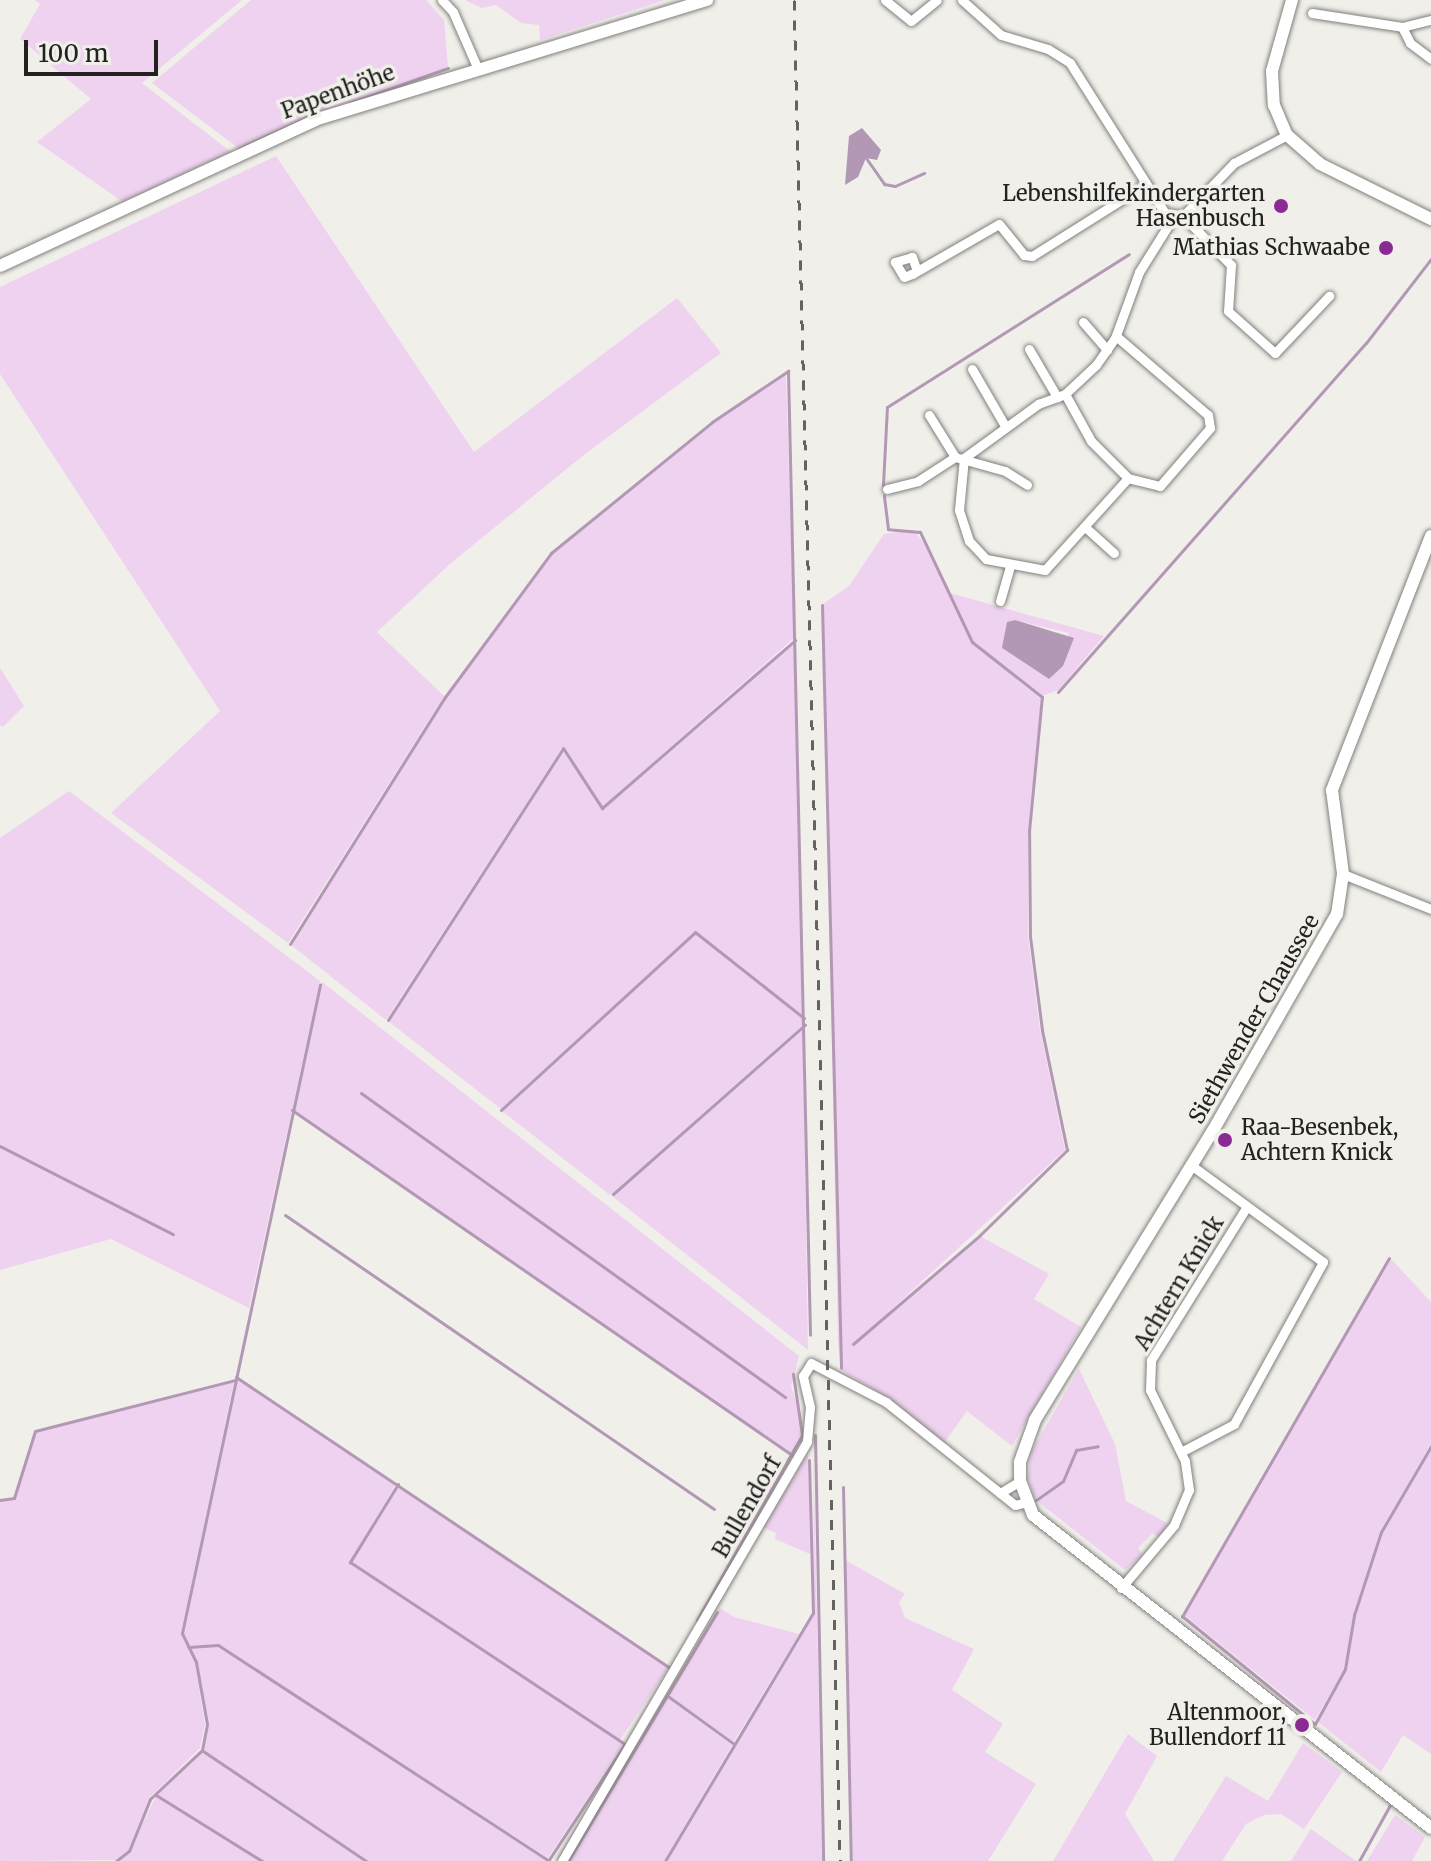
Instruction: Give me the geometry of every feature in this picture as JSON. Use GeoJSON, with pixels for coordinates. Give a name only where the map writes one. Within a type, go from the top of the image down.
{"type":"FeatureCollection","features":[{"type":"Feature","properties":{"kind":"main road","name":"Papenhöhe"},"geometry":{"type":"LineString","coordinates":[[0,266],[290,130],[477,67],[707,0]]}},
{"type":"Feature","properties":{"kind":"main road"},"geometry":{"type":"LineString","coordinates":[[1292,0],[1272,71],[1274,105],[1287,135],[1320,164],[1431,219]]}},
{"type":"Feature","properties":{"kind":"main road","name":"Siethwender Chaussee"},"geometry":{"type":"LineString","coordinates":[[1021,1492],[1020,1462],[1035,1420],[1191,1165],[1337,914],[1343,874],[1332,790],[1431,536]]}},
{"type":"Feature","properties":{"kind":"main road","name":"Bullendorf"},"geometry":{"type":"LineString","coordinates":[[1021,1492],[1121,1588],[1431,1828]]}},
{"type":"Feature","properties":{"kind":"street"},"geometry":{"type":"LineString","coordinates":[[442,0],[453,12],[477,67]]}},
{"type":"Feature","properties":{"kind":"street"},"geometry":{"type":"LineString","coordinates":[[885,0],[907,25],[937,0]]}},
{"type":"Feature","properties":{"kind":"street"},"geometry":{"type":"LineString","coordinates":[[962,0],[1001,35],[1048,49],[1070,63],[1155,203],[1178,216],[1231,265],[1228,311],[1275,353],[1329,296]]}},
{"type":"Feature","properties":{"kind":"street"},"geometry":{"type":"LineString","coordinates":[[1312,13],[1402,27],[1431,20]]}},
{"type":"Feature","properties":{"kind":"street"},"geometry":{"type":"LineString","coordinates":[[1402,27],[1410,43],[1431,59]]}},
{"type":"Feature","properties":{"kind":"street"},"geometry":{"type":"LineString","coordinates":[[887,489],[918,481],[1005,426],[1061,396],[1107,350],[1116,336],[1139,272],[1178,216],[1234,163],[1287,135]]}},
{"type":"Feature","properties":{"kind":"street"},"geometry":{"type":"LineString","coordinates":[[916,268],[999,224],[1024,255],[1032,256],[1143,186]]}},
{"type":"Feature","properties":{"kind":"street"},"geometry":{"type":"LineString","coordinates":[[1083,322],[1107,350]]}},
{"type":"Feature","properties":{"kind":"street"},"geometry":{"type":"LineString","coordinates":[[1029,349],[1091,441],[1128,478],[1160,486],[1210,428],[1208,415],[1116,336]]}},
{"type":"Feature","properties":{"kind":"street"},"geometry":{"type":"LineString","coordinates":[[972,369],[1005,426]]}},
{"type":"Feature","properties":{"kind":"street"},"geometry":{"type":"LineString","coordinates":[[929,415],[959,457],[959,510],[969,541],[986,559],[1010,566],[1045,570],[1128,478]]}},
{"type":"Feature","properties":{"kind":"street"},"geometry":{"type":"LineString","coordinates":[[959,457],[1005,471],[1027,485]]}},
{"type":"Feature","properties":{"kind":"street"},"geometry":{"type":"LineString","coordinates":[[1085,527],[1114,553]]}},
{"type":"Feature","properties":{"kind":"street"},"geometry":{"type":"LineString","coordinates":[[1000,601],[1010,566]]}},
{"type":"Feature","properties":{"kind":"street"},"geometry":{"type":"LineString","coordinates":[[1343,874],[1431,909]]}},
{"type":"Feature","properties":{"kind":"street"},"geometry":{"type":"LineString","coordinates":[[1181,1452],[1234,1424],[1322,1270],[1318,1255],[1246,1208],[1191,1165]]}},
{"type":"Feature","properties":{"kind":"street","name":"Achtern Knick"},"geometry":{"type":"LineString","coordinates":[[1121,1588],[1174,1525],[1186,1502],[1188,1475],[1181,1452],[1150,1390],[1148,1369],[1246,1208]]}},
{"type":"Feature","properties":{"kind":"street","name":"Bullendorf"},"geometry":{"type":"LineString","coordinates":[[562,1861],[807,1441],[811,1427],[803,1376],[811,1363],[886,1402],[1015,1505],[1021,1492]]}},
{"type":"Feature","properties":{"kind":"street"},"geometry":{"type":"LineString","coordinates":[[1000,1493],[1021,1492]]}},
{"type":"Feature","properties":{"kind":"shaded area"},"geometry":{"type":"Polygon","coordinates":[[[35,0],[242,0],[142,83],[231,152],[123,202],[37,142],[91,99],[20,39],[40,4],[35,0]]]}},
{"type":"Feature","properties":{"kind":"shaded area"},"geometry":{"type":"Polygon","coordinates":[[[251,0],[426,0],[444,20],[448,67],[238,148],[152,83],[251,0]]]}},
{"type":"Feature","properties":{"kind":"shaded area"},"geometry":{"type":"Polygon","coordinates":[[[465,0],[665,0],[540,40],[539,25],[521,23],[496,5],[482,8],[465,0]]]}},
{"type":"Feature","properties":{"kind":"shaded area"},"geometry":{"type":"Polygon","coordinates":[[[862,128],[881,150],[877,160],[866,158],[858,177],[845,185],[849,136],[862,128]]]}},
{"type":"Feature","properties":{"kind":"shaded area"},"geometry":{"type":"Polygon","coordinates":[[[276,156],[474,452],[677,298],[721,353],[585,454],[451,563],[377,632],[444,696],[288,943],[111,813],[220,711],[0,374],[0,287],[276,156]]]}},
{"type":"Feature","properties":{"kind":"shaded area"},"geometry":{"type":"Polygon","coordinates":[[[786,374],[794,638],[602,807],[562,748],[386,1020],[291,945],[446,698],[552,554],[712,423],[786,374]]]}},
{"type":"Feature","properties":{"kind":"shaded area"},"geometry":{"type":"Polygon","coordinates":[[[914,530],[929,550],[971,643],[1041,699],[1028,831],[1028,936],[1040,1030],[1065,1150],[881,1319],[980,1236],[1049,1274],[1034,1299],[1081,1327],[1012,1446],[967,1411],[944,1443],[890,1399],[841,1370],[838,1344],[823,604],[849,586],[884,534],[914,530]]]}},
{"type":"Feature","properties":{"kind":"shaded area"},"geometry":{"type":"Polygon","coordinates":[[[950,593],[1104,636],[1058,690],[1042,696],[973,642],[950,593]],[[1015,620],[1007,622],[1003,649],[1049,679],[1069,633],[1015,620]]]}},
{"type":"Feature","properties":{"kind":"shaded area"},"geometry":{"type":"Polygon","coordinates":[[[1015,620],[1074,638],[1063,666],[1049,679],[1002,648],[1007,622],[1015,620]]]}},
{"type":"Feature","properties":{"kind":"shaded area"},"geometry":{"type":"Polygon","coordinates":[[[794,642],[804,1016],[695,932],[501,1109],[388,1021],[562,749],[602,809],[794,642]]]}},
{"type":"Feature","properties":{"kind":"shaded area"},"geometry":{"type":"Polygon","coordinates":[[[0,668],[24,706],[3,727],[0,725],[0,668]]]}},
{"type":"Feature","properties":{"kind":"shaded area"},"geometry":{"type":"Polygon","coordinates":[[[69,791],[320,981],[249,1308],[111,1239],[0,1270],[0,838],[69,791]]]}},
{"type":"Feature","properties":{"kind":"shaded area"},"geometry":{"type":"Polygon","coordinates":[[[695,933],[803,1018],[803,1025],[610,1195],[502,1111],[695,933]]]}},
{"type":"Feature","properties":{"kind":"shaded area"},"geometry":{"type":"Polygon","coordinates":[[[322,982],[799,1356],[791,1387],[799,1408],[800,1435],[791,1454],[292,1110],[322,982]]]}},
{"type":"Feature","properties":{"kind":"shaded area"},"geometry":{"type":"Polygon","coordinates":[[[803,1028],[808,1350],[612,1196],[803,1028]]]}},
{"type":"Feature","properties":{"kind":"shaded area"},"geometry":{"type":"Polygon","coordinates":[[[1390,1258],[1431,1302],[1431,1444],[1380,1532],[1353,1615],[1345,1668],[1315,1720],[1184,1615],[1390,1258]]]}},
{"type":"Feature","properties":{"kind":"shaded area"},"geometry":{"type":"Polygon","coordinates":[[[1079,1369],[1115,1444],[1126,1501],[1169,1524],[1159,1538],[1153,1533],[1138,1548],[1143,1555],[1125,1570],[1037,1501],[1064,1481],[1077,1450],[1100,1445],[1076,1449],[1063,1480],[1035,1499],[1028,1478],[1031,1452],[1079,1369]]]}},
{"type":"Feature","properties":{"kind":"shaded area"},"geometry":{"type":"Polygon","coordinates":[[[236,1378],[396,1484],[349,1563],[623,1744],[548,1858],[219,1645],[189,1646],[183,1633],[236,1378]]]}},
{"type":"Feature","properties":{"kind":"shaded area"},"geometry":{"type":"Polygon","coordinates":[[[234,1381],[181,1634],[195,1663],[205,1725],[200,1748],[149,1798],[128,1851],[115,1860],[0,1861],[0,1501],[15,1499],[36,1432],[234,1381]]]}},
{"type":"Feature","properties":{"kind":"shaded area"},"geometry":{"type":"Polygon","coordinates":[[[813,1430],[822,1861],[666,1861],[814,1613],[813,1430]]]}},
{"type":"Feature","properties":{"kind":"shaded area"},"geometry":{"type":"Polygon","coordinates":[[[1431,1447],[1431,1754],[1403,1735],[1381,1772],[1318,1722],[1346,1670],[1354,1615],[1381,1533],[1431,1447]]]}},
{"type":"Feature","properties":{"kind":"shaded area"},"geometry":{"type":"Polygon","coordinates":[[[808,1453],[810,1554],[775,1539],[776,1533],[763,1527],[808,1453]]]}},
{"type":"Feature","properties":{"kind":"shaded area"},"geometry":{"type":"Polygon","coordinates":[[[398,1486],[668,1668],[618,1742],[348,1560],[398,1486]]]}},
{"type":"Feature","properties":{"kind":"shaded area"},"geometry":{"type":"Polygon","coordinates":[[[845,1560],[905,1594],[899,1602],[905,1618],[974,1649],[952,1690],[1003,1724],[985,1752],[1036,1784],[988,1861],[853,1861],[845,1560]]]}},
{"type":"Feature","properties":{"kind":"shaded area"},"geometry":{"type":"Polygon","coordinates":[[[720,1608],[734,1617],[799,1634],[733,1743],[669,1696],[720,1608]]]}},
{"type":"Feature","properties":{"kind":"shaded area"},"geometry":{"type":"Polygon","coordinates":[[[218,1646],[547,1860],[367,1861],[203,1750],[208,1724],[189,1647],[218,1646]]]}},
{"type":"Feature","properties":{"kind":"shaded area"},"geometry":{"type":"Polygon","coordinates":[[[667,1698],[732,1745],[664,1861],[569,1861],[667,1698]]]}},
{"type":"Feature","properties":{"kind":"shaded area"},"geometry":{"type":"Polygon","coordinates":[[[1128,1734],[1157,1756],[1125,1814],[1154,1861],[1053,1861],[1128,1734]]]}},
{"type":"Feature","properties":{"kind":"shaded area"},"geometry":{"type":"Polygon","coordinates":[[[1303,1743],[1342,1772],[1304,1829],[1281,1814],[1264,1815],[1246,1824],[1222,1861],[1173,1861],[1226,1776],[1268,1801],[1303,1743]]]}},
{"type":"Feature","properties":{"kind":"shaded area"},"geometry":{"type":"Polygon","coordinates":[[[202,1752],[363,1861],[263,1861],[157,1795],[202,1752]]]}},
{"type":"Feature","properties":{"kind":"shaded area"},"geometry":{"type":"Polygon","coordinates":[[[156,1796],[260,1861],[117,1861],[129,1852],[156,1796]]]}},
{"type":"Feature","properties":{"kind":"shaded area"},"geometry":{"type":"Polygon","coordinates":[[[1395,1815],[1425,1837],[1412,1861],[1367,1861],[1395,1815]]]}},
{"type":"Feature","properties":{"kind":"shaded area"},"geometry":{"type":"Polygon","coordinates":[[[1311,1829],[1356,1861],[1291,1861],[1311,1829]]]}},
{"type":"Feature","properties":{"kind":"waterway"},"geometry":{"type":"LineString","coordinates":[[349,103],[448,68]]}},
{"type":"Feature","properties":{"kind":"waterway"},"geometry":{"type":"LineString","coordinates":[[238,149],[308,117]]}},
{"type":"Feature","properties":{"kind":"waterway"},"geometry":{"type":"LineString","coordinates":[[866,158],[884,184],[895,186],[924,173]]}},
{"type":"Feature","properties":{"kind":"waterway"},"geometry":{"type":"LineString","coordinates":[[883,485],[887,407],[1129,254]]}},
{"type":"Feature","properties":{"kind":"waterway"},"geometry":{"type":"LineString","coordinates":[[1058,692],[1366,343],[1431,259]]}},
{"type":"Feature","properties":{"kind":"waterway"},"geometry":{"type":"LineString","coordinates":[[788,371],[810,1335]]}},
{"type":"Feature","properties":{"kind":"waterway"},"geometry":{"type":"LineString","coordinates":[[290,944],[445,697],[551,553],[712,422],[788,371]]}},
{"type":"Feature","properties":{"kind":"waterway"},"geometry":{"type":"LineString","coordinates":[[853,1344],[980,1235],[1067,1150],[1042,1030],[1030,936],[1029,831],[1042,697],[972,642],[920,532],[888,529],[884,495]]}},
{"type":"Feature","properties":{"kind":"waterway"},"geometry":{"type":"LineString","coordinates":[[822,605],[841,1368]]}},
{"type":"Feature","properties":{"kind":"waterway"},"geometry":{"type":"LineString","coordinates":[[388,1020],[563,748],[602,808],[795,640]]}},
{"type":"Feature","properties":{"kind":"waterway"},"geometry":{"type":"LineString","coordinates":[[501,1110],[695,932],[804,1018]]}},
{"type":"Feature","properties":{"kind":"waterway"},"geometry":{"type":"LineString","coordinates":[[116,1861],[129,1851],[150,1799],[202,1750],[207,1724],[196,1662],[182,1633],[320,985]]}},
{"type":"Feature","properties":{"kind":"waterway"},"geometry":{"type":"LineString","coordinates":[[613,1194],[805,1025]]}},
{"type":"Feature","properties":{"kind":"waterway"},"geometry":{"type":"LineString","coordinates":[[361,1093],[785,1397]]}},
{"type":"Feature","properties":{"kind":"waterway"},"geometry":{"type":"LineString","coordinates":[[292,1110],[792,1455]]}},
{"type":"Feature","properties":{"kind":"waterway"},"geometry":{"type":"LineString","coordinates":[[0,1146],[173,1234]]}},
{"type":"Feature","properties":{"kind":"waterway"},"geometry":{"type":"LineString","coordinates":[[285,1215],[714,1509]]}},
{"type":"Feature","properties":{"kind":"waterway"},"geometry":{"type":"LineString","coordinates":[[1389,1258],[1182,1616],[1315,1724],[1345,1669],[1354,1615],[1381,1532],[1431,1446]]}},
{"type":"Feature","properties":{"kind":"waterway"},"geometry":{"type":"LineString","coordinates":[[697,1620],[802,1435],[793,1374]]}},
{"type":"Feature","properties":{"kind":"waterway"},"geometry":{"type":"LineString","coordinates":[[236,1377],[670,1668]]}},
{"type":"Feature","properties":{"kind":"waterway"},"geometry":{"type":"LineString","coordinates":[[0,1500],[14,1498],[35,1431],[235,1380]]}},
{"type":"Feature","properties":{"kind":"waterway"},"geometry":{"type":"LineString","coordinates":[[815,1435],[823,1861]]}},
{"type":"Feature","properties":{"kind":"waterway"},"geometry":{"type":"LineString","coordinates":[[1036,1500],[1063,1481],[1076,1450],[1098,1446]]}},
{"type":"Feature","properties":{"kind":"waterway"},"geometry":{"type":"LineString","coordinates":[[665,1861],[813,1613],[809,1460]]}},
{"type":"Feature","properties":{"kind":"waterway"},"geometry":{"type":"LineString","coordinates":[[398,1484],[350,1562],[625,1744]]}},
{"type":"Feature","properties":{"kind":"waterway"},"geometry":{"type":"LineString","coordinates":[[843,1487],[851,1861]]}},
{"type":"Feature","properties":{"kind":"waterway"},"geometry":{"type":"LineString","coordinates":[[568,1861],[717,1612]]}},
{"type":"Feature","properties":{"kind":"waterway"},"geometry":{"type":"LineString","coordinates":[[188,1647],[218,1645],[548,1860]]}},
{"type":"Feature","properties":{"kind":"waterway"},"geometry":{"type":"LineString","coordinates":[[669,1697],[734,1744]]}},
{"type":"Feature","properties":{"kind":"waterway"},"geometry":{"type":"LineString","coordinates":[[548,1861],[625,1744]]}},
{"type":"Feature","properties":{"kind":"waterway"},"geometry":{"type":"LineString","coordinates":[[203,1751],[366,1861]]}},
{"type":"Feature","properties":{"kind":"waterway"},"geometry":{"type":"LineString","coordinates":[[156,1795],[262,1861]]}},
{"type":"Feature","properties":{"kind":"waterway"},"geometry":{"type":"LineString","coordinates":[[1359,1861],[1390,1805]]}},
{"type":"Feature","properties":{"kind":"railway"},"geometry":{"type":"LineString","coordinates":[[794,0],[840,1861]]}},
{"type":"Feature","properties":{"kind":"place","name":"Lebenshilfekindergarten Hasenbusch"},"geometry":{"type":"Point","coordinates":[1281,206]}},
{"type":"Feature","properties":{"kind":"place","name":"Mathias Schwaabe"},"geometry":{"type":"Point","coordinates":[1386,248]}},
{"type":"Feature","properties":{"kind":"place","name":"Raa-Besenbek, Achtern Knick"},"geometry":{"type":"Point","coordinates":[1225,1140]}},
{"type":"Feature","properties":{"kind":"place","name":"Altenmoor, Bullendorf 11"},"geometry":{"type":"Point","coordinates":[1302,1725]}}]}
